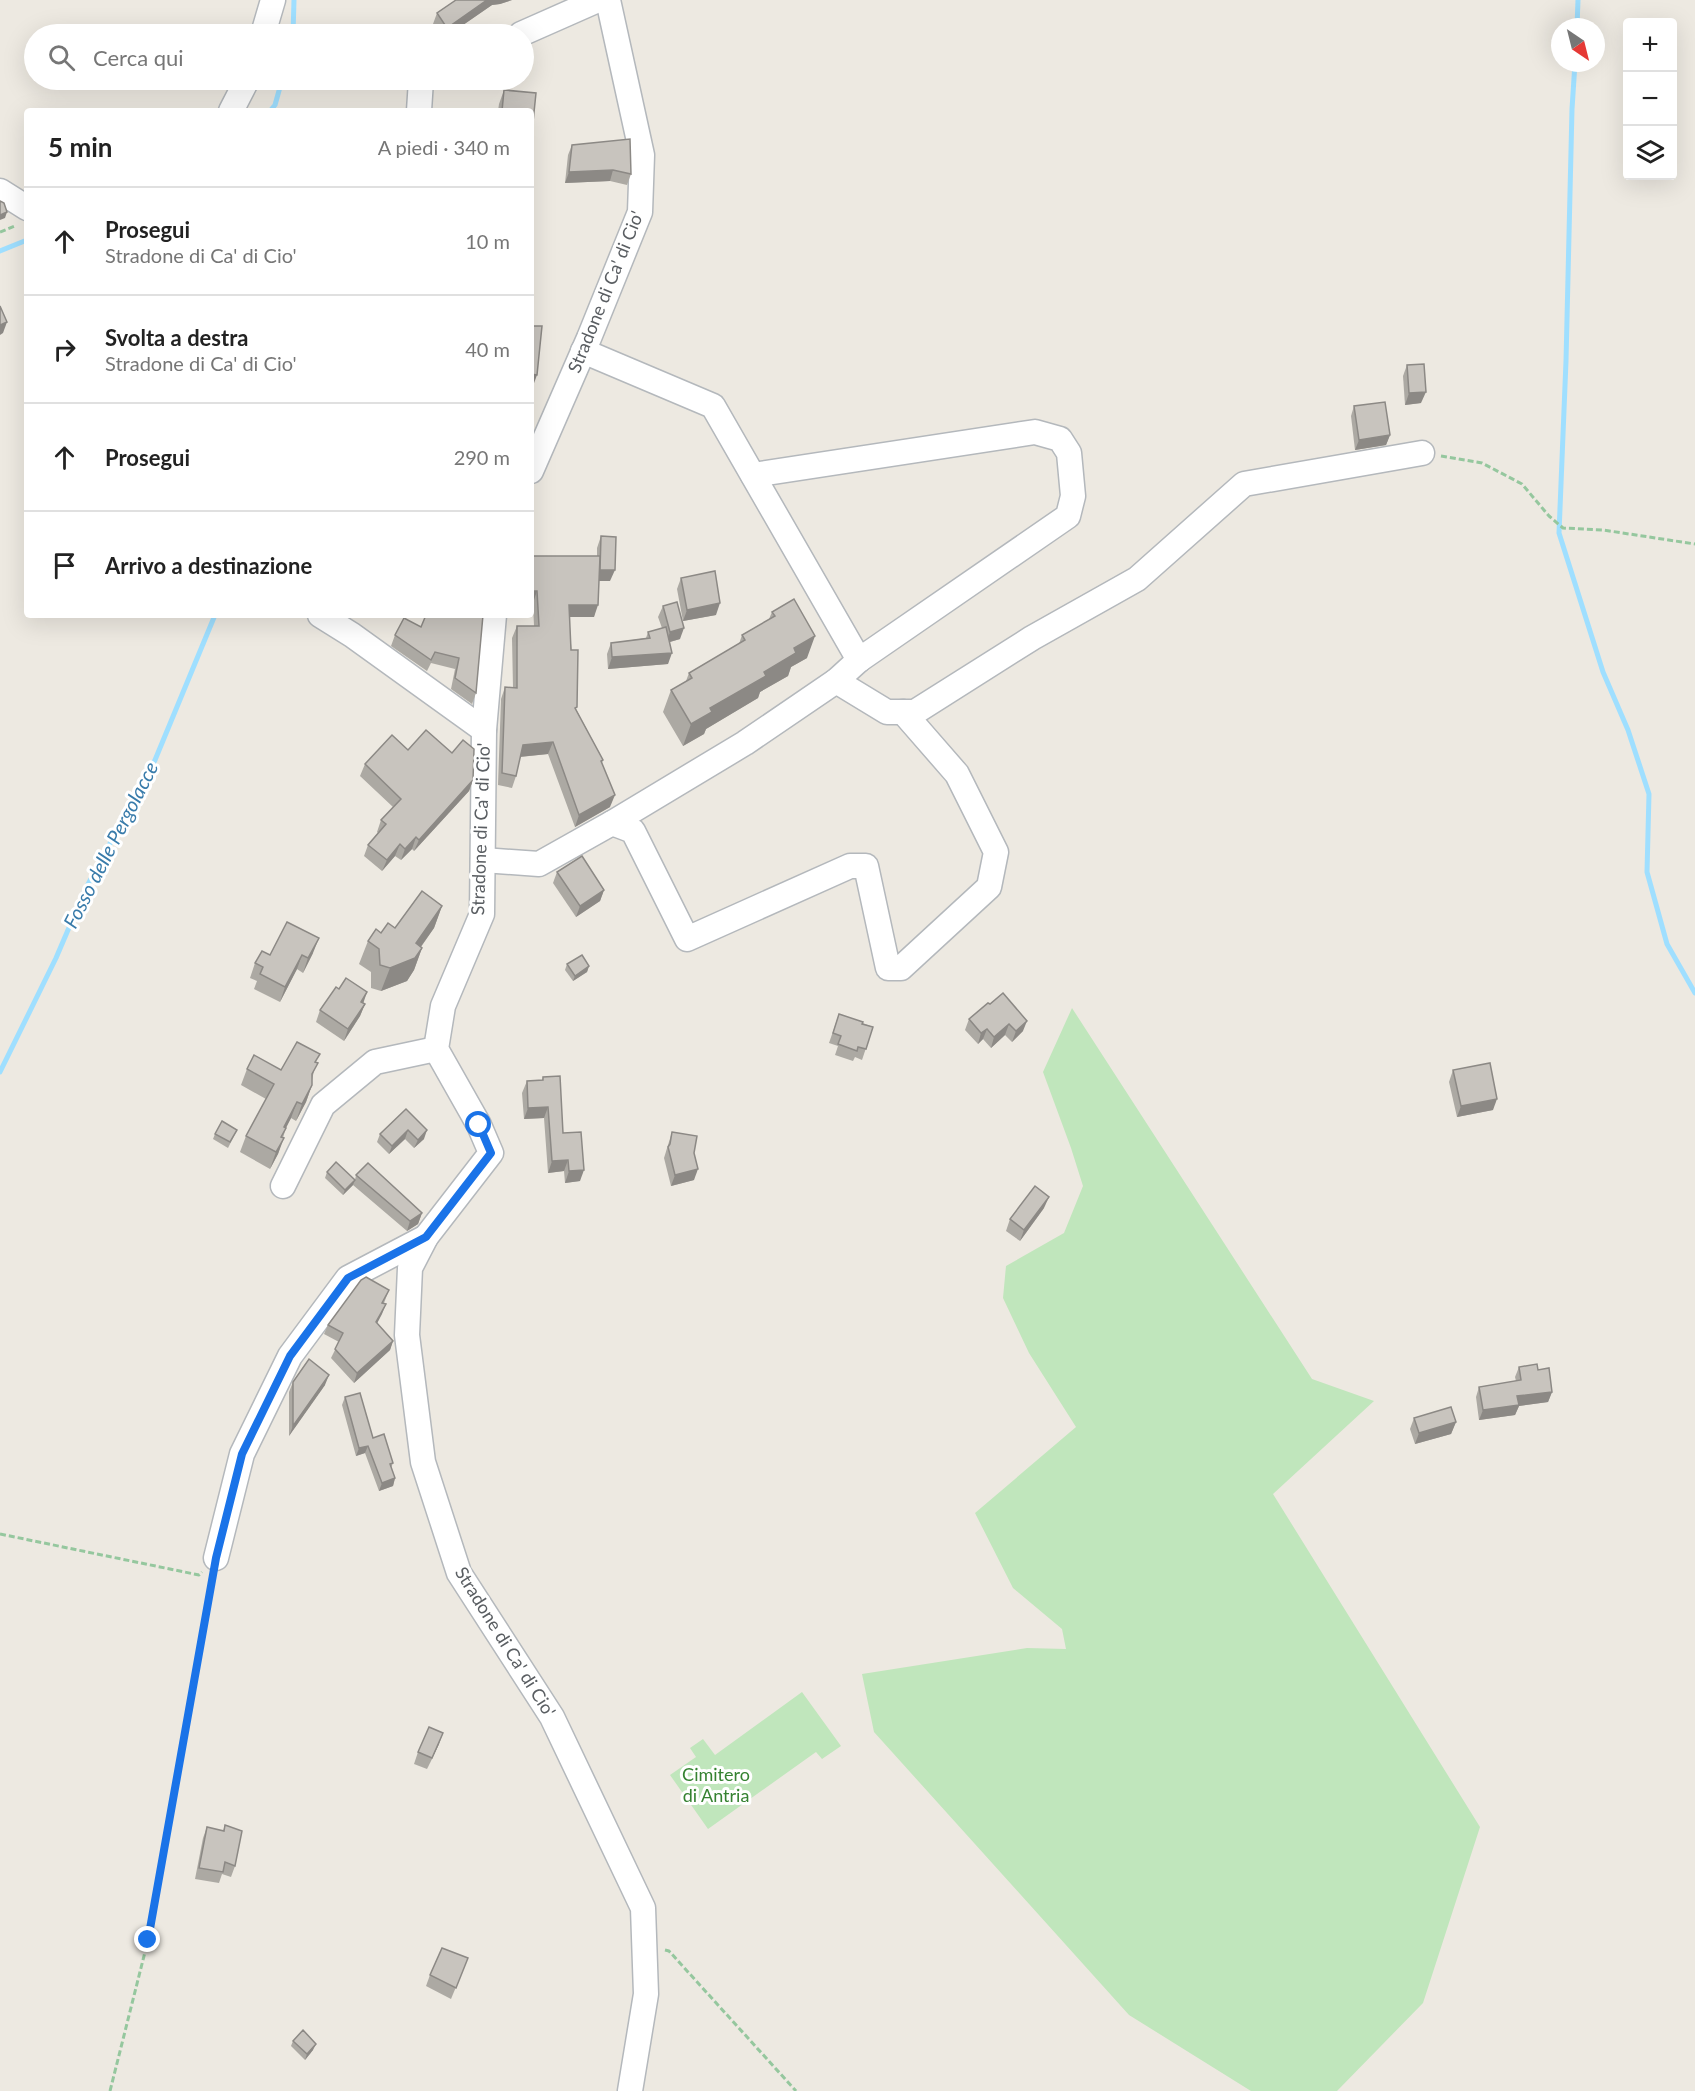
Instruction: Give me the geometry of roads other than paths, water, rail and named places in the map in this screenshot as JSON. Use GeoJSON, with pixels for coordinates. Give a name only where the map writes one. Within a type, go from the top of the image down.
{"type":"FeatureCollection","features":[{"type":"Feature","properties":{"kind":"street"},"geometry":{"type":"LineString","coordinates":[[266,24],[273,0]]}},
{"type":"Feature","properties":{"kind":"street"},"geometry":{"type":"LineString","coordinates":[[534,28],[598,0]]}},
{"type":"Feature","properties":{"kind":"street","name":"Stradone di Ca' di Cio'"},"geometry":{"type":"LineString","coordinates":[[534,464],[640,212],[642,154],[608,0]]}},
{"type":"Feature","properties":{"kind":"street"},"geometry":{"type":"LineString","coordinates":[[233,108],[242,90]]}},
{"type":"Feature","properties":{"kind":"street"},"geometry":{"type":"LineString","coordinates":[[419,108],[420,90]]}},
{"type":"Feature","properties":{"kind":"street"},"geometry":{"type":"LineString","coordinates":[[0,192],[24,206]]}},
{"type":"Feature","properties":{"kind":"street"},"geometry":{"type":"LineString","coordinates":[[583,351],[713,406],[859,660]]}},
{"type":"Feature","properties":{"kind":"street"},"geometry":{"type":"LineString","coordinates":[[483,860],[539,864],[745,743],[836,681],[859,660],[1068,516],[1073,496],[1069,453],[1060,439],[1035,432],[753,475]]}},
{"type":"Feature","properties":{"kind":"street"},"geometry":{"type":"LineString","coordinates":[[836,681],[887,712],[915,711],[1032,638],[1137,579],[1244,484],[1422,453]]}},
{"type":"Feature","properties":{"kind":"street"},"geometry":{"type":"LineString","coordinates":[[331,618],[356,625],[484,730]]}},
{"type":"Feature","properties":{"kind":"street","name":"Stradone di Ca' di Cio'"},"geometry":{"type":"LineString","coordinates":[[494,618],[484,730],[482,914],[443,1006],[435,1049],[479,1125],[491,1153],[426,1237],[410,1268],[407,1335],[423,1462],[459,1573],[552,1717],[643,1908],[646,1994],[630,2091]]}},
{"type":"Feature","properties":{"kind":"street"},"geometry":{"type":"LineString","coordinates":[[612,823],[633,831],[687,939],[850,866],[866,866],[888,968],[901,968],[989,887],[996,852],[957,774],[903,712]]}},
{"type":"Feature","properties":{"kind":"street"},"geometry":{"type":"LineString","coordinates":[[283,1186],[323,1105],[375,1062],[435,1049]]}},
{"type":"Feature","properties":{"kind":"street"},"geometry":{"type":"LineString","coordinates":[[216,1558],[242,1454],[290,1356],[348,1278],[426,1237]]}},
{"type":"Feature","properties":{"kind":"waterway"},"geometry":{"type":"LineString","coordinates":[[293,24],[294,0]]}},
{"type":"Feature","properties":{"kind":"waterway"},"geometry":{"type":"LineString","coordinates":[[1577,18],[1578,0]]}},
{"type":"Feature","properties":{"kind":"waterway"},"geometry":{"type":"LineString","coordinates":[[1574,72],[1559,533],[1603,672],[1628,730],[1649,794],[1647,872],[1667,944],[1695,993]]}},
{"type":"Feature","properties":{"kind":"waterway"},"geometry":{"type":"LineString","coordinates":[[272,108],[279,90]]}},
{"type":"Feature","properties":{"kind":"waterway"},"geometry":{"type":"LineString","coordinates":[[0,251],[24,241]]}},
{"type":"Feature","properties":{"kind":"waterway","name":"Fosso delle Pergolacce"},"geometry":{"type":"LineString","coordinates":[[0,1072],[56,958],[86,888],[155,760],[214,618]]}},
{"type":"Feature","properties":{"kind":"park label","name":"Cimitero di Antria"},"geometry":{"type":"Point","coordinates":[716,1785]}}]}
